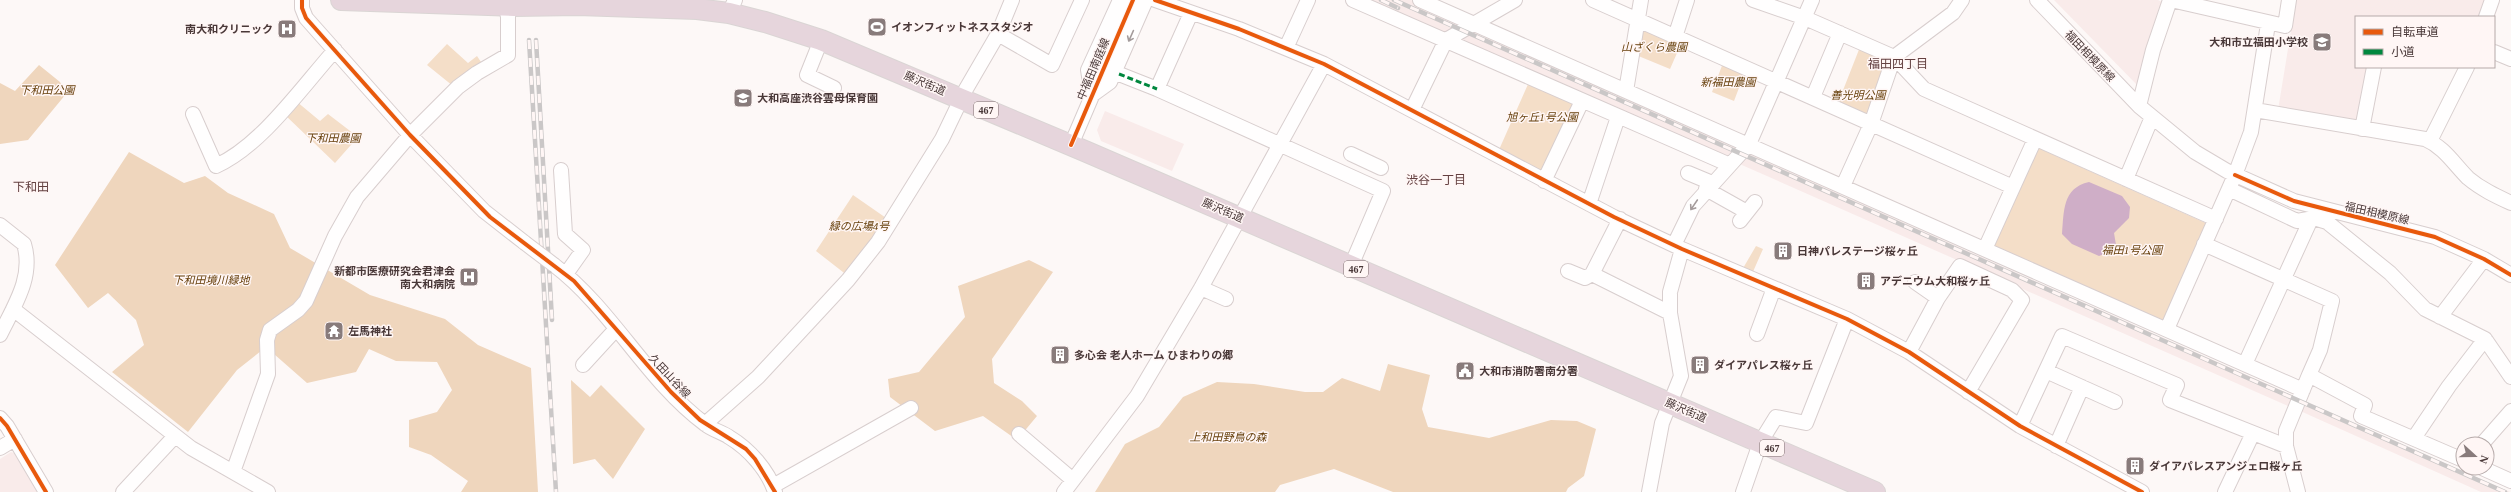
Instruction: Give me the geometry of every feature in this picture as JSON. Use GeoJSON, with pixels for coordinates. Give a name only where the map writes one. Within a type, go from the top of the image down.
{"type":"FeatureCollection","features":[{"type":"Feature","properties":{"kind":"highway","name":"藤沢街道"},"geometry":{"type":"LineString","coordinates":[[340,0],[598,3],[697,9],[732,7],[821,40],[1071,145],[1875,492]]}},
{"type":"Feature","properties":{"kind":"street","name":"久田山谷線"},"geometry":{"type":"LineString","coordinates":[[302,0],[304,15],[410,135],[490,217],[560,269],[594,302],[671,392],[705,424],[728,436],[746,449],[774,489]]}},
{"type":"Feature","properties":{"kind":"street"},"geometry":{"type":"LineString","coordinates":[[705,424],[758,377],[862,263],[930,160],[998,34],[1012,0]]}},
{"type":"Feature","properties":{"kind":"street"},"geometry":{"type":"LineString","coordinates":[[998,34],[1052,65],[1082,0]]}},
{"type":"Feature","properties":{"kind":"street"},"geometry":{"type":"LineString","coordinates":[[1120,0],[1088,70],[1092,95],[1110,82],[1146,0]]}},
{"type":"Feature","properties":{"kind":"street","name":"中福田南庭線"},"geometry":{"type":"LineString","coordinates":[[1071,145],[1133,0]]}},
{"type":"Feature","properties":{"kind":"street"},"geometry":{"type":"LineString","coordinates":[[1155,0],[1286,48],[1324,64],[1588,204],[1678,247],[1847,319],[1909,352],[2020,426],[2056,446],[2120,487],[2142,492]]}},
{"type":"Feature","properties":{"kind":"street"},"geometry":{"type":"LineString","coordinates":[[1286,48],[1308,0]]}},
{"type":"Feature","properties":{"kind":"street"},"geometry":{"type":"LineString","coordinates":[[1353,0],[1730,166]]}},
{"type":"Feature","properties":{"kind":"street"},"geometry":{"type":"LineString","coordinates":[[1422,0],[2303,390]]}},
{"type":"Feature","properties":{"kind":"street"},"geometry":{"type":"LineString","coordinates":[[1412,110],[1446,40],[1515,0]]}},
{"type":"Feature","properties":{"kind":"street"},"geometry":{"type":"LineString","coordinates":[[1592,0],[2013,187]]}},
{"type":"Feature","properties":{"kind":"street"},"geometry":{"type":"LineString","coordinates":[[1626,91],[1639,20],[1641,0]]}},
{"type":"Feature","properties":{"kind":"street"},"geometry":{"type":"LineString","coordinates":[[1675,37],[1687,0]]}},
{"type":"Feature","properties":{"kind":"street"},"geometry":{"type":"LineString","coordinates":[[1753,0],[1805,18],[1894,57],[1924,89],[2216,220]]}},
{"type":"Feature","properties":{"kind":"street"},"geometry":{"type":"LineString","coordinates":[[1649,492],[1662,423],[1681,376],[1670,313],[1670,292],[1678,247],[1693,206],[1709,186],[1730,166],[1749,144],[1812,0]]}},
{"type":"Feature","properties":{"kind":"street"},"geometry":{"type":"LineString","coordinates":[[2139,106],[2153,50],[2170,0],[2268,24],[2285,26],[2289,0]]}},
{"type":"Feature","properties":{"kind":"street"},"geometry":{"type":"LineString","coordinates":[[2486,16],[2492,0]]}},
{"type":"Feature","properties":{"kind":"street"},"geometry":{"type":"LineString","coordinates":[[1843,186],[1871,124],[1894,57],[1953,12],[1958,1]]}},
{"type":"Feature","properties":{"kind":"street","name":"福田相模原線"},"geometry":{"type":"LineString","coordinates":[[2043,2],[2139,106],[2195,152],[2235,176],[2294,202],[2435,237],[2484,259],[2511,276]]}},
{"type":"Feature","properties":{"kind":"street"},"geometry":{"type":"LineString","coordinates":[[233,472],[268,374],[267,340],[270,330],[298,310],[306,301],[335,236],[354,202],[410,135],[458,87],[477,73],[508,55],[505,3]]}},
{"type":"Feature","properties":{"kind":"street"},"geometry":{"type":"LineString","coordinates":[[1157,89],[1191,13]]}},
{"type":"Feature","properties":{"kind":"street"},"geometry":{"type":"LineString","coordinates":[[2166,329],[2235,176],[2251,132],[2268,24]]}},
{"type":"Feature","properties":{"kind":"street"},"geometry":{"type":"LineString","coordinates":[[1813,97],[1840,33]]}},
{"type":"Feature","properties":{"kind":"street"},"geometry":{"type":"LineString","coordinates":[[821,40],[807,75],[834,88]]}},
{"type":"Feature","properties":{"kind":"street"},"geometry":{"type":"LineString","coordinates":[[193,114],[216,166],[232,159],[249,146],[335,50]]}},
{"type":"Feature","properties":{"kind":"street"},"geometry":{"type":"LineString","coordinates":[[2495,52],[2511,59]]}},
{"type":"Feature","properties":{"kind":"street"},"geometry":{"type":"LineString","coordinates":[[1064,492],[1137,396],[1201,288],[1324,64]]}},
{"type":"Feature","properties":{"kind":"street"},"geometry":{"type":"LineString","coordinates":[[2362,129],[2374,68]]}},
{"type":"Feature","properties":{"kind":"street"},"geometry":{"type":"LineString","coordinates":[[2430,141],[2466,68]]}},
{"type":"Feature","properties":{"kind":"street"},"geometry":{"type":"LineString","coordinates":[[1119,74],[1157,89],[1383,191],[1351,266]]}},
{"type":"Feature","properties":{"kind":"street"},"geometry":{"type":"LineString","coordinates":[[1544,181],[1582,101]]}},
{"type":"Feature","properties":{"kind":"street"},"geometry":{"type":"LineString","coordinates":[[2255,110],[2430,141],[2442,150],[2468,178],[2482,189],[2511,203]]}},
{"type":"Feature","properties":{"kind":"street"},"geometry":{"type":"LineString","coordinates":[[1588,204],[1618,117]]}},
{"type":"Feature","properties":{"kind":"street"},"geometry":{"type":"LineString","coordinates":[[2126,179],[2152,117]]}},
{"type":"Feature","properties":{"kind":"street"},"geometry":{"type":"LineString","coordinates":[[1985,249],[2035,139]]}},
{"type":"Feature","properties":{"kind":"street"},"geometry":{"type":"LineString","coordinates":[[1351,154],[1381,168]]}},
{"type":"Feature","properties":{"kind":"street"},"geometry":{"type":"LineString","coordinates":[[1358,179],[1366,161]]}},
{"type":"Feature","properties":{"kind":"street"},"geometry":{"type":"LineString","coordinates":[[560,269],[583,250],[565,234],[561,170]]}},
{"type":"Feature","properties":{"kind":"street"},"geometry":{"type":"LineString","coordinates":[[1688,173],[1747,212]]}},
{"type":"Feature","properties":{"kind":"street"},"geometry":{"type":"LineString","coordinates":[[2229,189],[2297,221],[2311,219],[2327,222],[2390,273],[2425,308],[2485,339],[2511,377]]}},
{"type":"Feature","properties":{"kind":"street"},"geometry":{"type":"LineString","coordinates":[[1568,271],[1585,278],[1592,274],[1620,219]]}},
{"type":"Feature","properties":{"kind":"street"},"geometry":{"type":"LineString","coordinates":[[2245,364],[2311,219]]}},
{"type":"Feature","properties":{"kind":"street"},"geometry":{"type":"LineString","coordinates":[[0,225],[24,244],[27,253],[27,274],[13,309],[0,335]]}},
{"type":"Feature","properties":{"kind":"street"},"geometry":{"type":"LineString","coordinates":[[2204,244],[2332,301],[2320,350],[2286,431],[2286,446],[2298,492]]}},
{"type":"Feature","properties":{"kind":"street"},"geometry":{"type":"LineString","coordinates":[[2440,317],[2484,259]]}},
{"type":"Feature","properties":{"kind":"street"},"geometry":{"type":"LineString","coordinates":[[1909,352],[1938,298],[1960,266],[2012,290],[2022,300],[1968,392]]}},
{"type":"Feature","properties":{"kind":"street"},"geometry":{"type":"LineString","coordinates":[[1592,274],[1670,313]]}},
{"type":"Feature","properties":{"kind":"street"},"geometry":{"type":"LineString","coordinates":[[1915,282],[1938,298]]}},
{"type":"Feature","properties":{"kind":"street"},"geometry":{"type":"LineString","coordinates":[[1201,288],[1226,299]]}},
{"type":"Feature","properties":{"kind":"street"},"geometry":{"type":"LineString","coordinates":[[1756,334],[1774,288]]}},
{"type":"Feature","properties":{"kind":"street"},"geometry":{"type":"LineString","coordinates":[[13,309],[175,436],[268,492]]}},
{"type":"Feature","properties":{"kind":"street"},"geometry":{"type":"LineString","coordinates":[[1743,492],[1760,443],[1776,417],[1806,423],[1847,319]]}},
{"type":"Feature","properties":{"kind":"street"},"geometry":{"type":"LineString","coordinates":[[583,366],[616,329]]}},
{"type":"Feature","properties":{"kind":"street"},"geometry":{"type":"LineString","coordinates":[[2020,426],[2062,336],[2177,385],[2170,400],[2286,446]]}},
{"type":"Feature","properties":{"kind":"street"},"geometry":{"type":"LineString","coordinates":[[2414,438],[2449,386],[2485,339]]}},
{"type":"Feature","properties":{"kind":"street"},"geometry":{"type":"LineString","coordinates":[[2046,371],[2115,402]]}},
{"type":"Feature","properties":{"kind":"street"},"geometry":{"type":"LineString","coordinates":[[2309,375],[2365,404],[2361,416],[2455,456]]}},
{"type":"Feature","properties":{"kind":"street"},"geometry":{"type":"LineString","coordinates":[[2056,446],[2082,387]]}},
{"type":"Feature","properties":{"kind":"street"},"geometry":{"type":"LineString","coordinates":[[774,489],[911,408]]}},
{"type":"Feature","properties":{"kind":"street"},"geometry":{"type":"LineString","coordinates":[[2489,436],[2511,411]]}},
{"type":"Feature","properties":{"kind":"street"},"geometry":{"type":"LineString","coordinates":[[0,418],[15,439],[46,492]]}},
{"type":"Feature","properties":{"kind":"street"},"geometry":{"type":"LineString","coordinates":[[2225,492],[2254,433]]}},
{"type":"Feature","properties":{"kind":"street"},"geometry":{"type":"LineString","coordinates":[[1019,434],[1073,480]]}},
{"type":"Feature","properties":{"kind":"street"},"geometry":{"type":"LineString","coordinates":[[123,492],[175,436]]}},
{"type":"Feature","properties":{"kind":"street"},"geometry":{"type":"LineString","coordinates":[[0,448],[15,439]]}},
{"type":"Feature","properties":{"kind":"street"},"geometry":{"type":"LineString","coordinates":[[2495,474],[2511,481]]}},
{"type":"Feature","properties":{"kind":"shaded area"},"geometry":{"type":"Polygon","coordinates":[[[1366,0],[1411,0],[1464,24],[1445,35],[1366,0]]]}},
{"type":"Feature","properties":{"kind":"shaded area"},"geometry":{"type":"Polygon","coordinates":[[[2054,0],[2158,0],[2164,3],[2139,87],[2054,0]]]}},
{"type":"Feature","properties":{"kind":"shaded area","name":"大和市立福田小学校"},"geometry":{"type":"Polygon","coordinates":[[[2296,0],[2485,0],[2480,16],[2355,16],[2355,68],[2369,68],[2360,118],[2355,123],[2278,110],[2296,0]]]}},
{"type":"Feature","properties":{"kind":"shaded area"},"geometry":{"type":"Polygon","coordinates":[[[1474,28],[1740,145],[1729,161],[1455,40],[1474,28]]]}},
{"type":"Feature","properties":{"kind":"shaded area"},"geometry":{"type":"Polygon","coordinates":[[[1105,111],[1184,144],[1172,171],[1101,141],[1097,130],[1105,111]]]}},
{"type":"Feature","properties":{"kind":"shaded area"},"geometry":{"type":"Polygon","coordinates":[[[1743,151],[2294,396],[2290,407],[1735,162],[1743,151]]]}},
{"type":"Feature","properties":{"kind":"shaded area"},"geometry":{"type":"Polygon","coordinates":[[[2089,182],[2122,196],[2130,207],[2129,218],[2114,233],[2116,245],[2112,251],[2099,256],[2072,244],[2062,234],[2064,209],[2069,195],[2080,185],[2089,182]]]}},
{"type":"Feature","properties":{"kind":"shaded area"},"geometry":{"type":"Polygon","coordinates":[[[2302,400],[2455,468],[2455,476],[2474,476],[2510,492],[2481,492],[2298,410],[2302,400]]]}},
{"type":"Feature","properties":{"kind":"shaded area"},"geometry":{"type":"Polygon","coordinates":[[[11,452],[14,453],[37,492],[0,492],[0,459],[11,452]]]}},
{"type":"Feature","properties":{"kind":"green space","name":"山ざくら農園"},"geometry":{"type":"Polygon","coordinates":[[[1649,30],[1681,44],[1670,69],[1636,55],[1640,33],[1649,30]]]}},
{"type":"Feature","properties":{"kind":"green space"},"geometry":{"type":"Polygon","coordinates":[[[447,44],[468,63],[477,56],[483,65],[453,86],[427,65],[447,44]]]}},
{"type":"Feature","properties":{"kind":"green space","name":"善光明公園"},"geometry":{"type":"Polygon","coordinates":[[[1860,47],[1884,57],[1885,63],[1869,113],[1864,115],[1838,103],[1860,47]]]}},
{"type":"Feature","properties":{"kind":"green space","name":"新福田農園"},"geometry":{"type":"Polygon","coordinates":[[[1723,63],[1745,72],[1734,101],[1712,92],[1723,63]]]}},
{"type":"Feature","properties":{"kind":"green space","name":"下和田公園"},"geometry":{"type":"Polygon","coordinates":[[[39,65],[60,82],[66,94],[28,140],[0,144],[0,83],[15,91],[39,65]]]}},
{"type":"Feature","properties":{"kind":"green space","name":"旭ヶ丘1号公園"},"geometry":{"type":"Polygon","coordinates":[[[1529,82],[1574,102],[1545,173],[1498,152],[1529,82]]]}},
{"type":"Feature","properties":{"kind":"green space","name":"下和田農園"},"geometry":{"type":"Polygon","coordinates":[[[296,101],[320,121],[328,114],[358,137],[335,163],[284,114],[296,101]]]}},
{"type":"Feature","properties":{"kind":"green space","name":"福田1号公園"},"geometry":{"type":"Polygon","coordinates":[[[2036,147],[2208,224],[2162,324],[1989,246],[2036,147]]]}},
{"type":"Feature","properties":{"kind":"green space","name":"下和田境川緑地"},"geometry":{"type":"Polygon","coordinates":[[[129,152],[184,183],[205,176],[228,193],[274,214],[290,248],[370,295],[445,319],[478,345],[531,368],[538,492],[461,492],[468,481],[431,455],[409,447],[409,420],[437,412],[452,390],[437,362],[396,361],[369,349],[356,372],[307,383],[266,347],[237,370],[188,432],[112,372],[144,345],[136,320],[108,293],[88,308],[55,265],[129,152]]]}},
{"type":"Feature","properties":{"kind":"green space","name":"緑の広場4号"},"geometry":{"type":"Polygon","coordinates":[[[853,195],[889,220],[848,276],[816,251],[853,195]]]}},
{"type":"Feature","properties":{"kind":"green space"},"geometry":{"type":"Polygon","coordinates":[[[1756,246],[1763,249],[1752,274],[1742,270],[1756,246]]]}},
{"type":"Feature","properties":{"kind":"green space"},"geometry":{"type":"Polygon","coordinates":[[[1029,260],[1053,272],[992,359],[994,383],[1022,401],[1037,416],[1017,440],[983,416],[935,431],[890,397],[888,379],[919,372],[965,317],[958,286],[1029,260]]]}},
{"type":"Feature","properties":{"kind":"green space","name":"上和田野鳥の森"},"geometry":{"type":"Polygon","coordinates":[[[1388,364],[1430,375],[1422,409],[1428,427],[1489,438],[1551,420],[1577,421],[1596,429],[1584,476],[1568,488],[1566,492],[1393,492],[1334,469],[1280,485],[1275,492],[1095,492],[1125,444],[1159,427],[1183,397],[1217,382],[1254,384],[1305,392],[1323,392],[1342,378],[1380,391],[1388,364]]]}},
{"type":"Feature","properties":{"kind":"green space"},"geometry":{"type":"Polygon","coordinates":[[[571,380],[590,397],[601,385],[645,429],[613,479],[595,459],[573,464],[571,380]]]}},
{"type":"Feature","properties":{"kind":"railway"},"geometry":{"type":"LineString","coordinates":[[1381,0],[1398,8]]}},
{"type":"Feature","properties":{"kind":"railway"},"geometry":{"type":"LineString","coordinates":[[1394,0],[2505,492]]}},
{"type":"Feature","properties":{"kind":"railway"},"geometry":{"type":"LineString","coordinates":[[529,40],[556,492]]}},
{"type":"Feature","properties":{"kind":"railway"},"geometry":{"type":"LineString","coordinates":[[536,40],[552,320]]}},
{"type":"Feature","properties":{"kind":"marked path"},"geometry":{"type":"LineString","coordinates":[[1119,74],[1157,89]]}},
{"type":"Feature","properties":{"kind":"cycle path"},"geometry":{"type":"LineString","coordinates":[[302,0],[302,8],[306,18],[410,135],[490,217],[574,281],[671,392],[700,420],[746,449],[755,459],[775,492]]}},
{"type":"Feature","properties":{"kind":"cycle path"},"geometry":{"type":"LineString","coordinates":[[1071,145],[1133,0]]}},
{"type":"Feature","properties":{"kind":"cycle path"},"geometry":{"type":"LineString","coordinates":[[1155,0],[1239,29],[1324,64],[1614,217],[1682,249],[1847,319],[1909,352],[2020,426],[2142,492]]}},
{"type":"Feature","properties":{"kind":"cycle path"},"geometry":{"type":"LineString","coordinates":[[2235,175],[2294,201],[2435,237],[2484,259],[2511,275]]}},
{"type":"Feature","properties":{"kind":"cycle path"},"geometry":{"type":"LineString","coordinates":[[0,418],[7,426],[46,492]]}},
{"type":"Feature","properties":{"kind":"place","name":"イオンフィットネススタジオ"},"geometry":{"type":"Point","coordinates":[877,27]}},
{"type":"Feature","properties":{"kind":"place","name":"南大和クリニック"},"geometry":{"type":"Point","coordinates":[287,29]}},
{"type":"Feature","properties":{"kind":"place","name":"大和市立福田小学校"},"geometry":{"type":"Point","coordinates":[2322,42]}},
{"type":"Feature","properties":{"kind":"place","name":"大和高座渋谷雲母保育園"},"geometry":{"type":"Point","coordinates":[743,98]}},
{"type":"Feature","properties":{"kind":"place","name":"日神パレステージ桜ヶ丘"},"geometry":{"type":"Point","coordinates":[1783,251]}},
{"type":"Feature","properties":{"kind":"place","name":"新都市医療研究会君津会 南大和病院"},"geometry":{"type":"Point","coordinates":[469,277]}},
{"type":"Feature","properties":{"kind":"place","name":"アデニウム大和桜ヶ丘"},"geometry":{"type":"Point","coordinates":[1866,281]}},
{"type":"Feature","properties":{"kind":"place","name":"左馬神社"},"geometry":{"type":"Point","coordinates":[334,331]}},
{"type":"Feature","properties":{"kind":"place","name":"多心会 老人ホーム ひまわりの郷"},"geometry":{"type":"Point","coordinates":[1060,355]}},
{"type":"Feature","properties":{"kind":"place","name":"ダイアパレス桜ヶ丘"},"geometry":{"type":"Point","coordinates":[1700,365]}},
{"type":"Feature","properties":{"kind":"place","name":"大和市消防署南分署"},"geometry":{"type":"Point","coordinates":[1465,371]}},
{"type":"Feature","properties":{"kind":"place","name":"ダイアパレスアンジェロ桜ヶ丘"},"geometry":{"type":"Point","coordinates":[2135,466]}},
{"type":"Feature","properties":{"kind":"district","name":"福田四丁目"},"geometry":{"type":"Point","coordinates":[1898,64]}},
{"type":"Feature","properties":{"kind":"district","name":"渋谷一丁目"},"geometry":{"type":"Point","coordinates":[1436,180]}},
{"type":"Feature","properties":{"kind":"district","name":"下和田"},"geometry":{"type":"Point","coordinates":[31,187]}}]}
